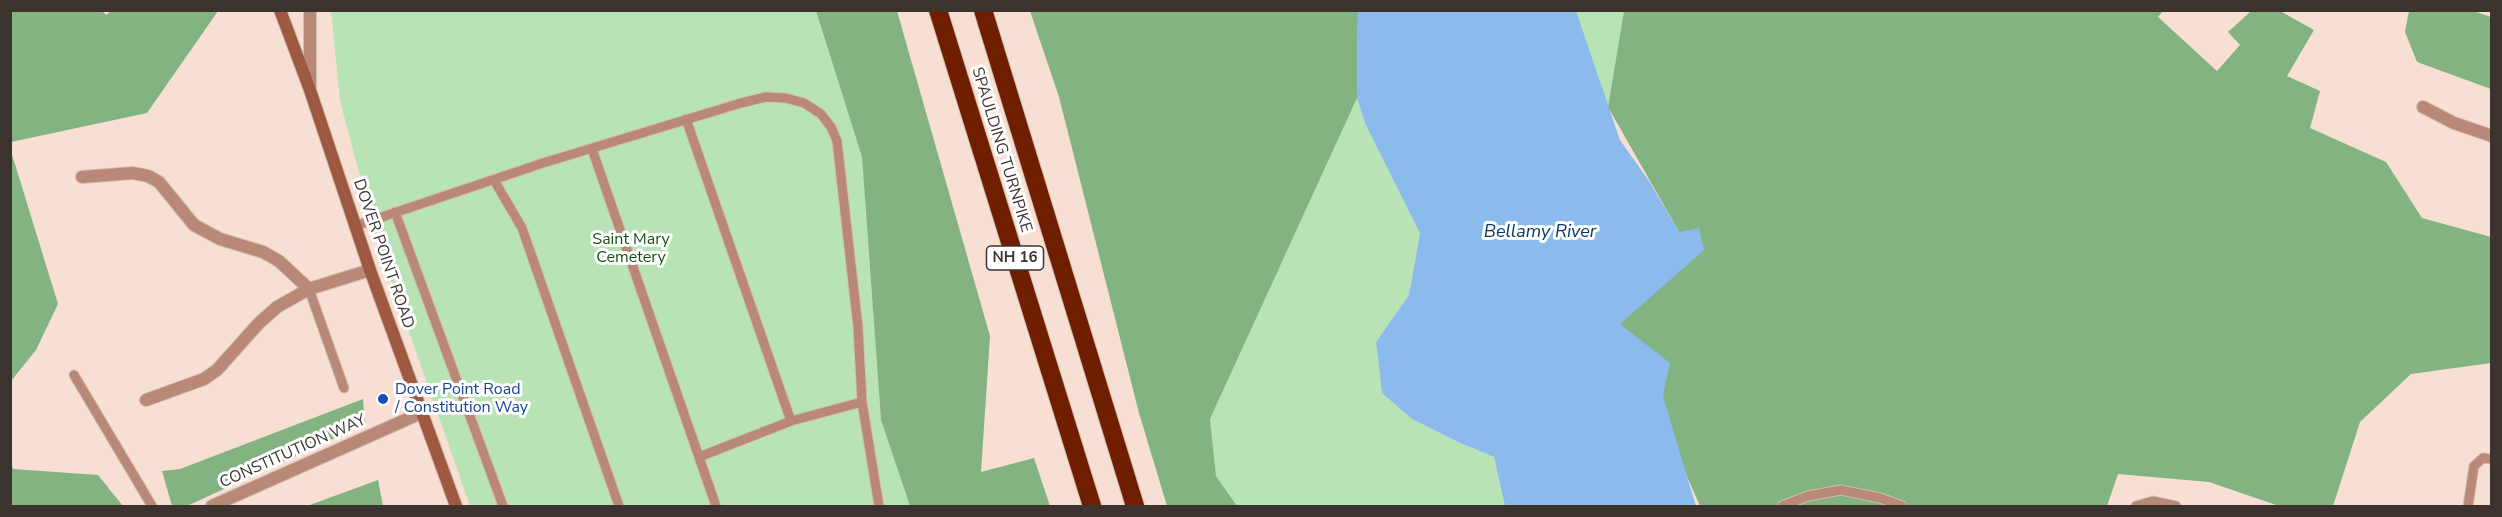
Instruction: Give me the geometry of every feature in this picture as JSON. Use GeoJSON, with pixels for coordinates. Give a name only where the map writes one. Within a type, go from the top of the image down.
{"type":"FeatureCollection","features":[{"type":"Feature","properties":{"kind":"highway","name":"SPAULDING TURNPIKE"},"geometry":{"type":"LineString","coordinates":[[938,10],[1092,507]]}},
{"type":"Feature","properties":{"kind":"highway","name":"SPAULDING TURNPIKE"},"geometry":{"type":"LineString","coordinates":[[983,10],[1136,507]]}},
{"type":"Feature","properties":{"kind":"main road","name":"DOVER POINT ROAD"},"geometry":{"type":"LineString","coordinates":[[280,10],[310,90],[370,270],[456,507]]}},
{"type":"Feature","properties":{"kind":"street"},"geometry":{"type":"LineString","coordinates":[[310,10],[310,90]]}},
{"type":"Feature","properties":{"kind":"street"},"geometry":{"type":"LineString","coordinates":[[2423,107],[2454,123],[2492,136]]}},
{"type":"Feature","properties":{"kind":"street"},"geometry":{"type":"LineString","coordinates":[[82,177],[133,173],[148,176],[159,182],[195,225],[220,239],[263,252],[279,261],[309,289]]}},
{"type":"Feature","properties":{"kind":"street"},"geometry":{"type":"LineString","coordinates":[[146,400],[204,379],[217,369],[259,323],[277,307],[309,289],[370,270]]}},
{"type":"Feature","properties":{"kind":"street","name":"CONSTITUTION WAY"},"geometry":{"type":"LineString","coordinates":[[212,507],[422,413]]}},
{"type":"Feature","properties":{"kind":"lane"},"geometry":{"type":"LineString","coordinates":[[356,226],[543,163],[766,97],[786,98],[804,103],[821,114],[831,127],[837,141],[849,267],[858,327],[862,402],[879,507]]}},
{"type":"Feature","properties":{"kind":"lane"},"geometry":{"type":"LineString","coordinates":[[686,119],[791,421]]}},
{"type":"Feature","properties":{"kind":"lane"},"geometry":{"type":"LineString","coordinates":[[592,149],[717,507]]}},
{"type":"Feature","properties":{"kind":"lane"},"geometry":{"type":"LineString","coordinates":[[494,180],[522,228],[619,507]]}},
{"type":"Feature","properties":{"kind":"lane"},"geometry":{"type":"LineString","coordinates":[[395,212],[503,507]]}},
{"type":"Feature","properties":{"kind":"lane"},"geometry":{"type":"LineString","coordinates":[[309,289],[344,388]]}},
{"type":"Feature","properties":{"kind":"lane"},"geometry":{"type":"LineString","coordinates":[[74,375],[152,507]]}},
{"type":"Feature","properties":{"kind":"lane"},"geometry":{"type":"LineString","coordinates":[[699,457],[791,421],[862,402]]}},
{"type":"Feature","properties":{"kind":"lane"},"geometry":{"type":"LineString","coordinates":[[2468,507],[2474,466],[2483,458],[2492,459]]}},
{"type":"Feature","properties":{"kind":"lane"},"geometry":{"type":"LineString","coordinates":[[1782,507],[1808,496],[1842,490],[1880,498],[1902,507]]}},
{"type":"Feature","properties":{"kind":"lane"},"geometry":{"type":"LineString","coordinates":[[2136,507],[2153,501],[2176,507]]}},
{"type":"Feature","properties":{"kind":"green space"},"geometry":{"type":"Polygon","coordinates":[[[102,10],[106,15],[113,10],[218,11],[147,113],[11,142],[11,11],[102,10]]]}},
{"type":"Feature","properties":{"kind":"green space","name":"Saint Mary Cemetery"},"geometry":{"type":"Polygon","coordinates":[[[331,11],[816,11],[862,157],[881,420],[910,506],[470,506],[377,240],[340,101],[331,11]]]}},
{"type":"Feature","properties":{"kind":"green space"},"geometry":{"type":"Polygon","coordinates":[[[816,11],[897,11],[990,336],[981,472],[1034,458],[1050,506],[910,506],[881,420],[862,157],[816,11]]]}},
{"type":"Feature","properties":{"kind":"green space"},"geometry":{"type":"Polygon","coordinates":[[[1030,11],[1358,11],[1357,98],[1210,419],[1216,476],[1237,506],[1167,506],[1139,413],[1059,97],[1030,11]]]}},
{"type":"Feature","properties":{"kind":"green space"},"geometry":{"type":"Polygon","coordinates":[[[1576,11],[1624,11],[1608,107],[1576,14],[1576,11]]]}},
{"type":"Feature","properties":{"kind":"green space"},"geometry":{"type":"Polygon","coordinates":[[[1624,11],[2163,11],[2158,17],[2217,71],[2240,45],[2228,32],[2251,11],[2280,11],[2314,30],[2287,76],[2320,91],[2310,128],[2386,162],[2422,218],[2491,237],[2491,363],[2411,374],[2360,422],[2333,506],[2279,506],[2209,482],[2118,474],[2107,506],[1700,506],[1620,324],[1679,232],[1608,107],[1624,11]]]}},
{"type":"Feature","properties":{"kind":"green space"},"geometry":{"type":"Polygon","coordinates":[[[2409,11],[2473,11],[2491,17],[2491,89],[2417,62],[2405,32],[2409,11]]]}},
{"type":"Feature","properties":{"kind":"green space"},"geometry":{"type":"Polygon","coordinates":[[[1357,98],[1365,123],[1420,233],[1409,295],[1376,342],[1382,393],[1412,419],[1494,457],[1505,506],[1237,506],[1216,476],[1210,419],[1357,98]]]}},
{"type":"Feature","properties":{"kind":"green space"},"geometry":{"type":"Polygon","coordinates":[[[10,148],[58,304],[36,350],[11,381],[10,148]]]}},
{"type":"Feature","properties":{"kind":"green space"},"geometry":{"type":"Polygon","coordinates":[[[363,399],[365,424],[187,506],[172,506],[162,471],[180,469],[363,399]]]}},
{"type":"Feature","properties":{"kind":"green space"},"geometry":{"type":"Polygon","coordinates":[[[11,462],[13,469],[98,475],[123,506],[11,506],[11,462]]]}},
{"type":"Feature","properties":{"kind":"green space"},"geometry":{"type":"Polygon","coordinates":[[[378,480],[383,506],[307,506],[378,480]]]}},
{"type":"Feature","properties":{"kind":"water","name":"Bellamy River"},"geometry":{"type":"Polygon","coordinates":[[[1358,11],[1576,11],[1620,140],[1649,181],[1679,232],[1699,228],[1704,250],[1620,324],[1670,363],[1663,396],[1696,506],[1505,506],[1494,457],[1412,419],[1382,393],[1376,342],[1409,295],[1420,233],[1365,123],[1357,98],[1358,11]]]}},
{"type":"Feature","properties":{"kind":"place","name":"Dover Point Road / Constitution Way"},"geometry":{"type":"Point","coordinates":[383,399]}}]}
